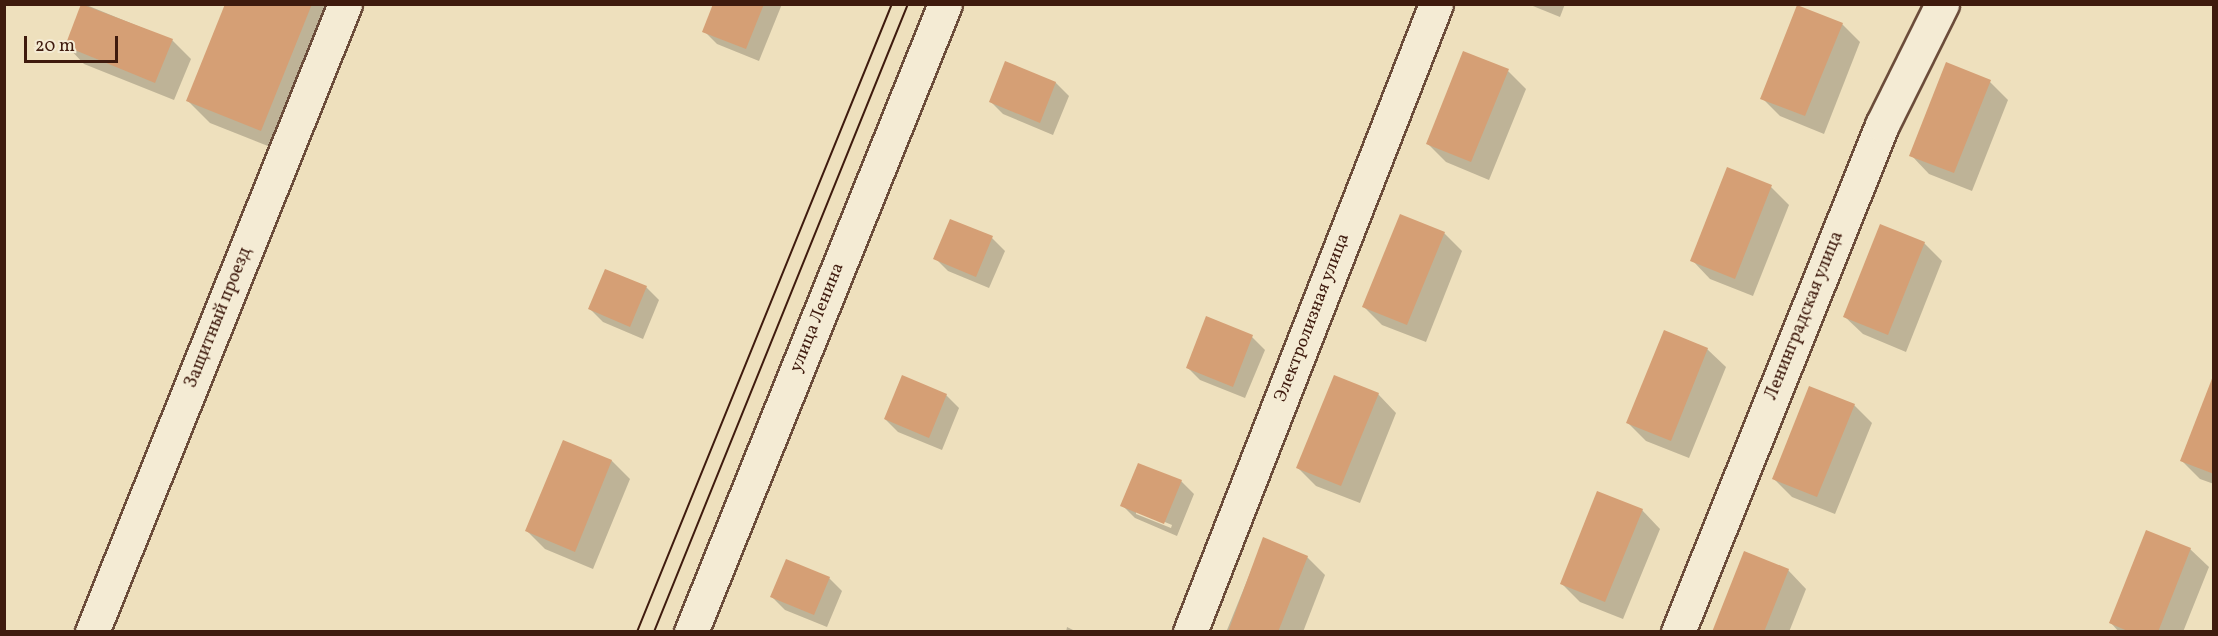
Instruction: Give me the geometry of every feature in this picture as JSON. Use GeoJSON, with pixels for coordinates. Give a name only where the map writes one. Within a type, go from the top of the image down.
{"type":"FeatureCollection","features":[{"type":"Feature","properties":{"kind":"street","name":"Защитный проезд"},"geometry":{"type":"LineString","coordinates":[[92,632],[345,4]]}},
{"type":"Feature","properties":{"kind":"street","name":"улица Ленина"},"geometry":{"type":"LineString","coordinates":[[692,632],[945,4]]}},
{"type":"Feature","properties":{"kind":"street","name":"Электролизная улица"},"geometry":{"type":"LineString","coordinates":[[1190,632],[1436,4]]}},
{"type":"Feature","properties":{"kind":"street","name":"Ленинградская улица"},"geometry":{"type":"LineString","coordinates":[[1678,632],[1882,125],[1942,4]]}},
{"type":"Feature","properties":{"kind":"building"},"geometry":{"type":"Polygon","coordinates":[[[81,4],[173,39],[155,83],[65,46],[81,4]]]}},
{"type":"Feature","properties":{"kind":"building"},"geometry":{"type":"Polygon","coordinates":[[[225,4],[312,4],[261,131],[186,101],[225,4]]]}},
{"type":"Feature","properties":{"kind":"building"},"geometry":{"type":"Polygon","coordinates":[[[713,4],[764,4],[746,49],[702,32],[713,4]]]}},
{"type":"Feature","properties":{"kind":"building"},"geometry":{"type":"Polygon","coordinates":[[[1797,5],[1843,23],[1805,116],[1760,99],[1797,5]]]}},
{"type":"Feature","properties":{"kind":"building"},"geometry":{"type":"Polygon","coordinates":[[[1463,51],[1509,69],[1471,162],[1426,144],[1463,51]]]}},
{"type":"Feature","properties":{"kind":"building"},"geometry":{"type":"Polygon","coordinates":[[[1005,61],[1056,82],[1040,123],[989,102],[1005,61]]]}},
{"type":"Feature","properties":{"kind":"building"},"geometry":{"type":"Polygon","coordinates":[[[1946,62],[1991,80],[1954,173],[1909,156],[1946,62]]]}},
{"type":"Feature","properties":{"kind":"building"},"geometry":{"type":"Polygon","coordinates":[[[1727,167],[1772,185],[1735,279],[1690,261],[1727,167]]]}},
{"type":"Feature","properties":{"kind":"building"},"geometry":{"type":"Polygon","coordinates":[[[1400,214],[1445,232],[1407,325],[1362,307],[1400,214]]]}},
{"type":"Feature","properties":{"kind":"building"},"geometry":{"type":"Polygon","coordinates":[[[950,219],[993,236],[976,277],[933,259],[950,219]]]}},
{"type":"Feature","properties":{"kind":"building"},"geometry":{"type":"Polygon","coordinates":[[[1880,224],[1925,242],[1888,335],[1843,317],[1880,224]]]}},
{"type":"Feature","properties":{"kind":"building"},"geometry":{"type":"Polygon","coordinates":[[[605,269],[647,286],[630,327],[588,309],[605,269]]]}},
{"type":"Feature","properties":{"kind":"building"},"geometry":{"type":"Polygon","coordinates":[[[1206,316],[1253,335],[1233,387],[1186,368],[1206,316]]]}},
{"type":"Feature","properties":{"kind":"building"},"geometry":{"type":"Polygon","coordinates":[[[1664,330],[1708,348],[1671,441],[1626,423],[1664,330]]]}},
{"type":"Feature","properties":{"kind":"building"},"geometry":{"type":"Polygon","coordinates":[[[902,375],[947,394],[929,438],[884,419],[902,375]]]}},
{"type":"Feature","properties":{"kind":"building"},"geometry":{"type":"Polygon","coordinates":[[[1334,375],[1379,393],[1341,486],[1296,468],[1334,375]]]}},
{"type":"Feature","properties":{"kind":"building"},"geometry":{"type":"Polygon","coordinates":[[[2214,376],[2214,474],[2180,461],[2214,376]]]}},
{"type":"Feature","properties":{"kind":"building"},"geometry":{"type":"Polygon","coordinates":[[[1809,386],[1855,404],[1817,497],[1772,479],[1809,386]]]}},
{"type":"Feature","properties":{"kind":"building"},"geometry":{"type":"Polygon","coordinates":[[[563,440],[612,460],[575,552],[525,531],[563,440]]]}},
{"type":"Feature","properties":{"kind":"building"},"geometry":{"type":"Polygon","coordinates":[[[1138,463],[1182,480],[1164,524],[1120,506],[1138,463]]]}},
{"type":"Feature","properties":{"kind":"building"},"geometry":{"type":"Polygon","coordinates":[[[1597,491],[1643,509],[1605,602],[1560,584],[1597,491]]]}},
{"type":"Feature","properties":{"kind":"building"},"geometry":{"type":"Polygon","coordinates":[[[2146,530],[2191,548],[2158,632],[2130,632],[2109,623],[2146,530]]]}},
{"type":"Feature","properties":{"kind":"building"},"geometry":{"type":"Polygon","coordinates":[[[1263,537],[1308,556],[1278,632],[1228,632],[1263,537]]]}},
{"type":"Feature","properties":{"kind":"building"},"geometry":{"type":"Polygon","coordinates":[[[1744,551],[1789,569],[1764,632],[1712,632],[1744,551]]]}},
{"type":"Feature","properties":{"kind":"building"},"geometry":{"type":"Polygon","coordinates":[[[786,559],[830,577],[814,615],[770,597],[786,559]]]}},
{"type":"Feature","properties":{"kind":"tram line"},"geometry":{"type":"LineString","coordinates":[[637,632],[892,4]]}},
{"type":"Feature","properties":{"kind":"tram line"},"geometry":{"type":"LineString","coordinates":[[654,632],[908,4]]}}]}
